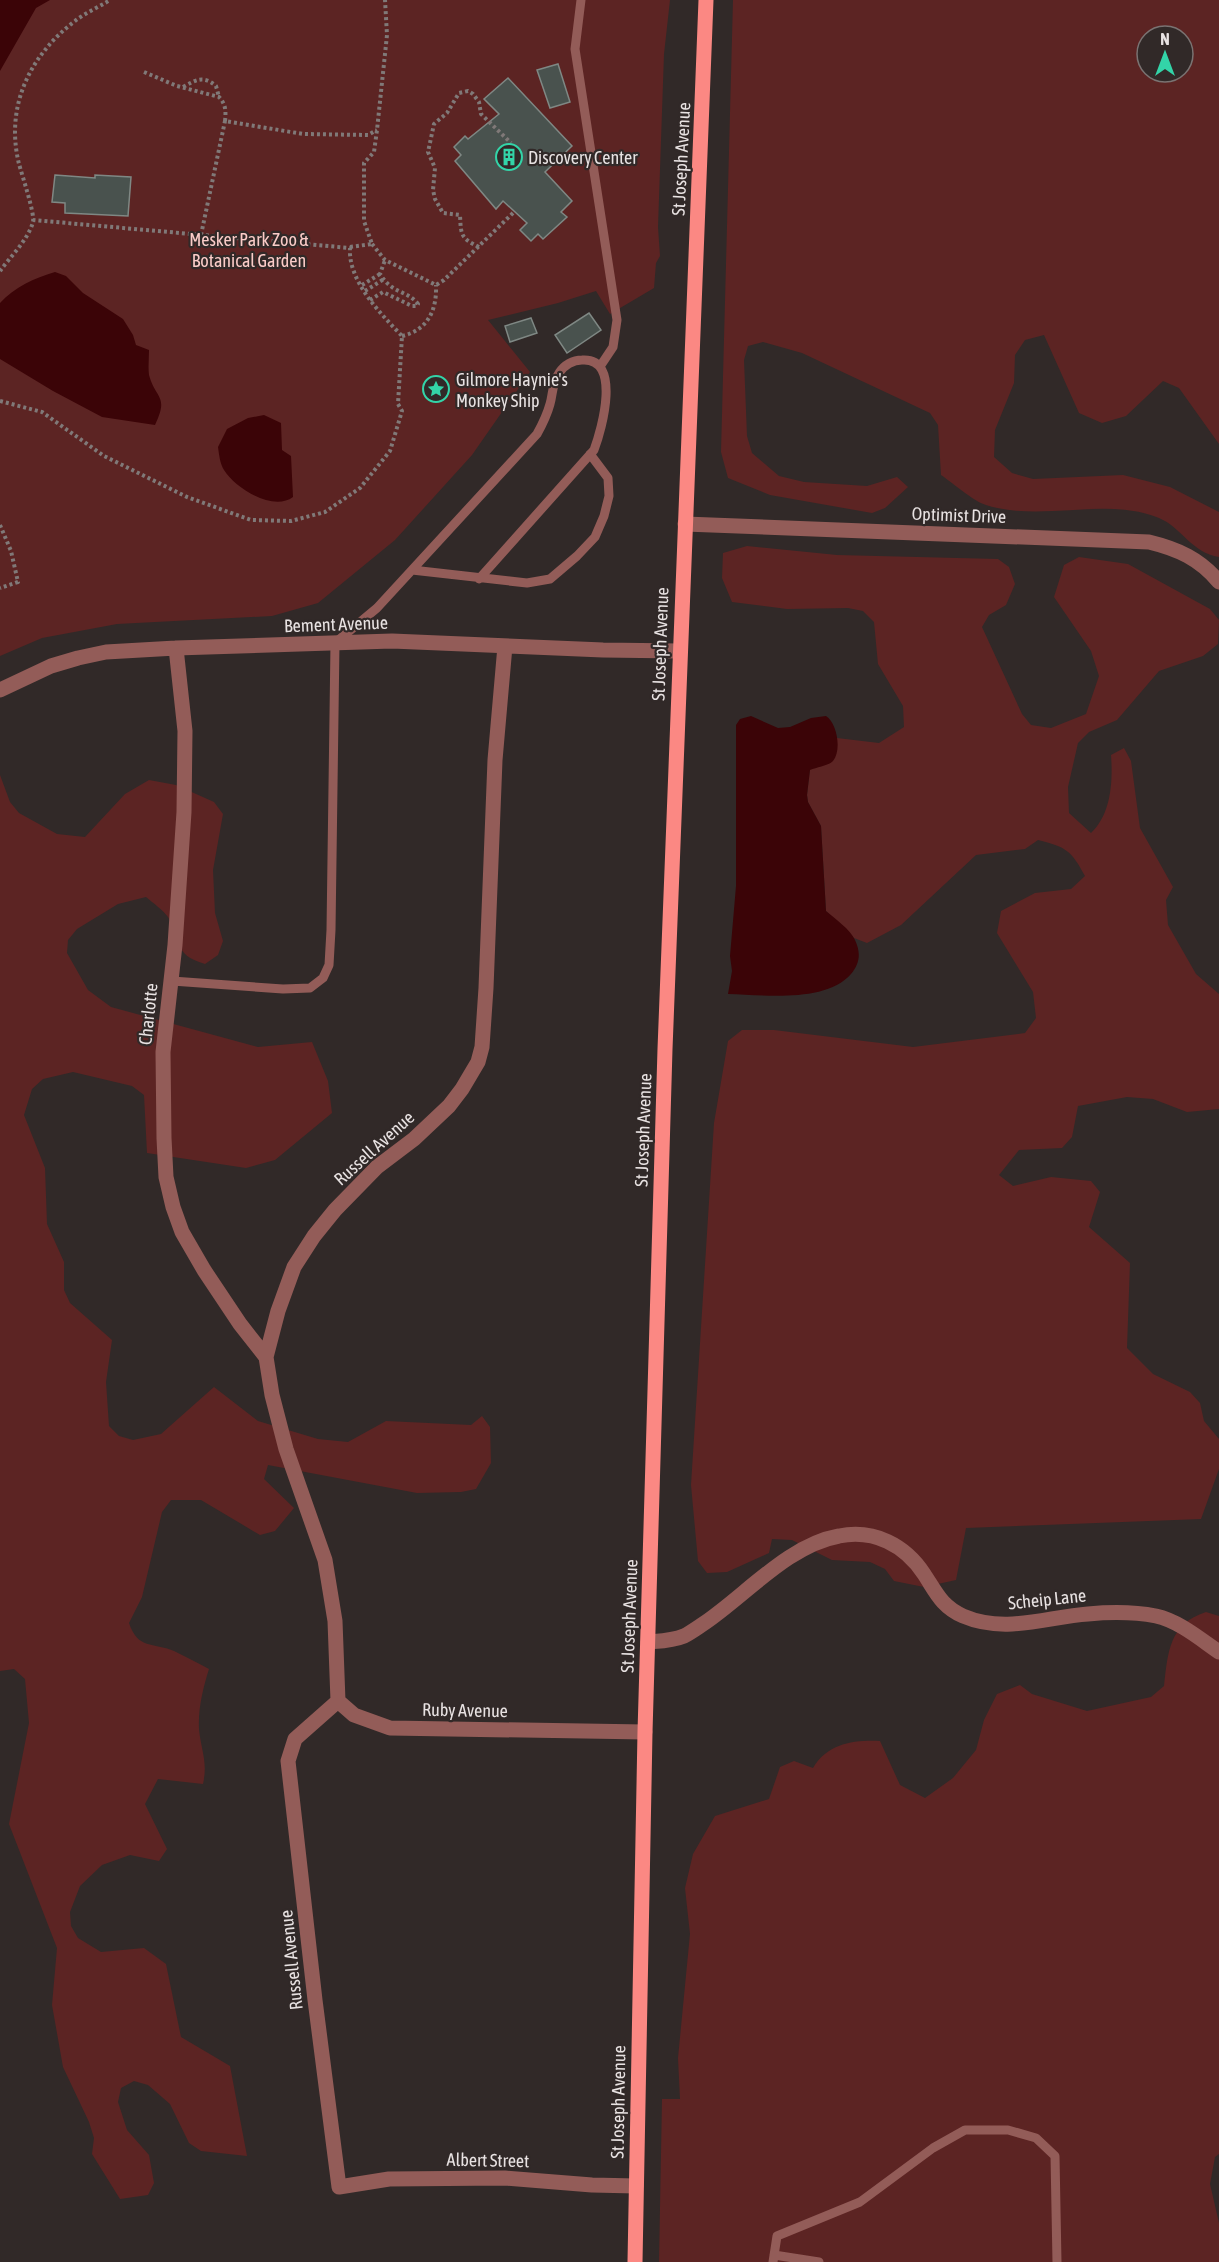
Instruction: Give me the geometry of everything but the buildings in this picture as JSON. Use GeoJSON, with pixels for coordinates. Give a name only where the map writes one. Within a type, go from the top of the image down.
{"type":"FeatureCollection","features":[{"type":"Feature","properties":{"kind":"main road","name":"St Joseph Avenue"},"geometry":{"type":"LineString","coordinates":[[635,2262],[645,1732],[679,651],[706,0]]}},
{"type":"Feature","properties":{"kind":"street","name":"Optimist Drive"},"geometry":{"type":"LineString","coordinates":[[685,524],[1149,542],[1171,548],[1192,558],[1208,569],[1219,582]]}},
{"type":"Feature","properties":{"kind":"street","name":"Bement Avenue"},"geometry":{"type":"LineString","coordinates":[[0,690],[51,666],[106,652],[392,641],[679,651]]}},
{"type":"Feature","properties":{"kind":"street","name":"Russell Avenue"},"geometry":{"type":"LineString","coordinates":[[339,2187],[288,1761],[292,1744],[302,1731],[324,1716],[338,1701],[335,1622],[325,1560],[285,1449],[272,1395],[266,1357],[278,1311],[294,1267],[314,1236],[335,1210],[377,1167],[414,1139],[449,1106],[478,1062],[482,1047],[486,988],[495,760],[504,646]]}},
{"type":"Feature","properties":{"kind":"street","name":"Charlotte"},"geometry":{"type":"LineString","coordinates":[[176,648],[183,706],[184,789],[172,981],[167,1010],[162,1089],[166,1177],[182,1232],[240,1324],[266,1357]]}},
{"type":"Feature","properties":{"kind":"street","name":"Scheip Lane"},"geometry":{"type":"LineString","coordinates":[[648,1642],[665,1641],[684,1636],[716,1615],[801,1550],[824,1539],[858,1534],[873,1536],[903,1549],[926,1575],[933,1592],[947,1607],[964,1617],[1010,1625],[1089,1614],[1126,1613],[1158,1616],[1177,1624],[1219,1652]]}},
{"type":"Feature","properties":{"kind":"street","name":"Ruby Avenue"},"geometry":{"type":"LineString","coordinates":[[338,1701],[354,1715],[390,1728],[645,1732]]}},
{"type":"Feature","properties":{"kind":"street","name":"Albert Street"},"geometry":{"type":"LineString","coordinates":[[339,2187],[389,2179],[505,2178],[636,2186]]}},
{"type":"Feature","properties":{"kind":"lane"},"geometry":{"type":"LineString","coordinates":[[581,0],[574,49],[617,320],[613,347],[601,366]]}},
{"type":"Feature","properties":{"kind":"lane"},"geometry":{"type":"LineString","coordinates":[[172,981],[292,989],[310,988],[323,978],[329,965],[331,930],[335,643],[377,608],[537,434],[545,420],[553,386],[559,372],[572,362],[593,360],[606,374],[602,429],[594,450],[479,579]]}},
{"type":"Feature","properties":{"kind":"lane"},"geometry":{"type":"LineString","coordinates":[[412,570],[527,583],[550,579],[595,537],[604,516],[609,496],[608,478],[590,454]]}},
{"type":"Feature","properties":{"kind":"lane"},"geometry":{"type":"LineString","coordinates":[[819,2262],[774,2258],[777,2236],[860,2202],[933,2148],[965,2130],[1008,2130],[1036,2138],[1055,2156],[1057,2262]]}},
{"type":"Feature","properties":{"kind":"path"},"geometry":{"type":"LineString","coordinates":[[0,271],[28,233],[33,220],[15,148],[16,110],[25,81],[45,49],[75,20],[110,0]]}},
{"type":"Feature","properties":{"kind":"path"},"geometry":{"type":"LineString","coordinates":[[385,0],[387,35],[377,130],[374,152],[364,163],[364,221],[372,244],[385,260],[436,285]]}},
{"type":"Feature","properties":{"kind":"path"},"geometry":{"type":"LineString","coordinates":[[144,72],[182,87],[219,97]]}},
{"type":"Feature","properties":{"kind":"path"},"geometry":{"type":"LineString","coordinates":[[182,87],[201,78],[216,86],[226,112],[201,235]]}},
{"type":"Feature","properties":{"kind":"path"},"geometry":{"type":"LineString","coordinates":[[478,247],[465,241],[461,233],[460,215],[443,213],[435,200],[433,189],[435,168],[428,152],[435,124],[447,113],[459,93],[468,92],[473,94],[479,102],[481,114],[511,143]]}},
{"type":"Feature","properties":{"kind":"path"},"geometry":{"type":"LineString","coordinates":[[225,121],[303,134],[368,135],[377,130]]}},
{"type":"Feature","properties":{"kind":"path"},"geometry":{"type":"LineString","coordinates":[[436,285],[444,280],[514,212]]}},
{"type":"Feature","properties":{"kind":"path"},"geometry":{"type":"LineString","coordinates":[[33,220],[326,244],[350,248],[372,244]]}},
{"type":"Feature","properties":{"kind":"path"},"geometry":{"type":"LineString","coordinates":[[0,401],[42,412],[104,456],[188,497],[251,520],[291,521],[325,512],[360,488],[390,451],[402,411],[398,404],[402,336],[370,300],[349,261],[350,248]]}},
{"type":"Feature","properties":{"kind":"path"},"geometry":{"type":"LineString","coordinates":[[362,285],[380,274],[385,260]]}},
{"type":"Feature","properties":{"kind":"path"},"geometry":{"type":"LineString","coordinates":[[370,300],[383,292],[412,306],[418,303],[393,290],[380,274]]}},
{"type":"Feature","properties":{"kind":"path"},"geometry":{"type":"LineString","coordinates":[[365,291],[384,279]]}},
{"type":"Feature","properties":{"kind":"path"},"geometry":{"type":"LineString","coordinates":[[402,336],[413,333],[424,326],[434,312],[437,299],[436,285]]}},
{"type":"Feature","properties":{"kind":"path"},"geometry":{"type":"LineString","coordinates":[[0,525],[11,551],[18,582],[0,588]]}},
{"type":"Feature","properties":{"kind":"green space","name":"Mesker Park Zoo & Botanical Garden"},"geometry":{"type":"Polygon","coordinates":[[[0,0],[670,0],[664,54],[658,227],[660,256],[656,263],[654,288],[610,314],[596,291],[488,320],[530,372],[472,455],[395,540],[318,603],[272,616],[117,624],[42,638],[0,656],[0,0]]]}},
{"type":"Feature","properties":{"kind":"green space"},"geometry":{"type":"Polygon","coordinates":[[[733,0],[1219,0],[1219,444],[1179,388],[1163,381],[1126,416],[1102,423],[1079,413],[1044,335],[1025,340],[1015,355],[1014,383],[995,430],[994,457],[1012,473],[1033,479],[1123,475],[1170,487],[1219,512],[1219,557],[1201,550],[1167,522],[1138,512],[1095,509],[1029,512],[1008,510],[981,503],[941,475],[938,425],[930,413],[802,353],[763,342],[748,346],[744,360],[747,436],[752,453],[779,476],[804,482],[867,486],[897,477],[908,487],[885,508],[872,513],[770,495],[728,478],[721,452],[733,0]]]}},
{"type":"Feature","properties":{"kind":"green space"},"geometry":{"type":"Polygon","coordinates":[[[747,546],[837,555],[998,559],[1009,567],[1015,584],[1006,605],[989,615],[982,627],[1022,714],[1031,725],[1051,728],[1086,714],[1099,676],[1091,651],[1054,597],[1064,565],[1079,557],[1128,564],[1210,609],[1219,620],[1218,644],[1203,656],[1159,671],[1117,720],[1089,732],[1078,743],[1068,787],[1069,813],[1091,833],[1103,817],[1107,807],[1112,776],[1111,755],[1124,748],[1131,761],[1140,828],[1173,887],[1166,900],[1168,925],[1196,974],[1219,994],[1219,1109],[1187,1112],[1153,1099],[1127,1097],[1078,1106],[1072,1137],[1062,1148],[1019,1150],[999,1175],[1013,1186],[1051,1177],[1091,1181],[1100,1192],[1089,1227],[1130,1263],[1127,1348],[1153,1374],[1190,1392],[1200,1403],[1204,1421],[1219,1439],[1219,1469],[1201,1519],[966,1528],[956,1580],[924,1587],[894,1581],[885,1569],[870,1562],[832,1560],[792,1540],[772,1539],[769,1553],[727,1572],[707,1573],[698,1561],[691,1485],[714,1123],[728,1041],[742,1030],[774,1030],[913,1047],[1025,1033],[1036,1018],[1033,992],[997,933],[1001,911],[1035,893],[1071,889],[1085,876],[1076,860],[1067,851],[1038,840],[1025,849],[976,855],[901,925],[867,943],[854,938],[826,911],[821,826],[808,802],[807,795],[810,769],[832,761],[837,738],[879,743],[904,727],[903,706],[878,664],[874,622],[863,611],[848,608],[787,609],[732,602],[722,578],[723,553],[747,546]]]}},
{"type":"Feature","properties":{"kind":"green space"},"geometry":{"type":"Polygon","coordinates":[[[0,775],[10,802],[19,813],[57,834],[85,837],[125,794],[149,780],[176,785],[214,802],[223,814],[213,870],[215,913],[223,941],[218,955],[205,964],[187,956],[179,945],[168,917],[146,897],[118,904],[77,929],[68,940],[67,953],[88,990],[111,1007],[258,1047],[312,1042],[328,1081],[332,1113],[275,1160],[246,1168],[147,1153],[144,1095],[132,1086],[73,1072],[43,1079],[32,1089],[24,1115],[45,1168],[47,1224],[64,1262],[64,1290],[70,1303],[112,1340],[106,1382],[109,1426],[119,1436],[133,1440],[161,1434],[214,1387],[258,1421],[318,1439],[348,1442],[386,1421],[471,1425],[482,1416],[490,1427],[491,1463],[476,1489],[461,1492],[417,1493],[268,1465],[264,1479],[294,1508],[275,1531],[260,1535],[201,1500],[171,1500],[162,1512],[142,1597],[129,1623],[137,1638],[147,1644],[174,1651],[209,1669],[199,1713],[204,1762],[203,1784],[158,1779],[145,1804],[167,1849],[159,1861],[130,1855],[102,1865],[80,1886],[70,1912],[71,1926],[78,1938],[101,1952],[144,1948],[166,1964],[181,2037],[230,2066],[247,2156],[201,2151],[189,2143],[170,2104],[148,2085],[134,2081],[121,2088],[118,2102],[127,2130],[149,2155],[154,2183],[148,2195],[120,2199],[92,2154],[94,2138],[89,2122],[63,2067],[52,2005],[57,1948],[9,1824],[29,1723],[25,1679],[14,1669],[0,1671],[0,775]]]}},
{"type":"Feature","properties":{"kind":"green space"},"geometry":{"type":"Polygon","coordinates":[[[1206,1612],[1219,1616],[1219,2154],[1215,2157],[1210,2184],[1219,2223],[1219,2262],[659,2262],[662,2099],[680,2099],[678,2058],[690,1934],[685,1888],[693,1854],[715,1816],[769,1799],[780,1767],[794,1761],[813,1768],[826,1753],[834,1748],[861,1741],[880,1741],[900,1785],[925,1798],[953,1778],[976,1750],[984,1720],[997,1694],[1020,1685],[1032,1694],[1087,1711],[1151,1697],[1164,1686],[1169,1651],[1178,1632],[1184,1624],[1206,1612]]]}},
{"type":"Feature","properties":{"kind":"shaded area"},"geometry":{"type":"Polygon","coordinates":[[[0,0],[50,0],[36,8],[0,71],[0,0]]]}},
{"type":"Feature","properties":{"kind":"shaded area"},"geometry":{"type":"Polygon","coordinates":[[[55,272],[66,276],[83,293],[123,319],[136,345],[149,350],[149,375],[161,403],[155,425],[102,417],[0,359],[0,303],[25,284],[55,272]]]}},
{"type":"Feature","properties":{"kind":"shaded area"},"geometry":{"type":"Polygon","coordinates":[[[264,415],[281,423],[282,450],[291,456],[293,497],[285,501],[265,500],[245,490],[229,477],[221,462],[218,447],[227,429],[248,418],[264,415]]]}},
{"type":"Feature","properties":{"kind":"shaded area"},"geometry":{"type":"Polygon","coordinates":[[[751,716],[778,728],[790,727],[811,718],[826,716],[833,724],[837,737],[836,756],[833,761],[810,770],[807,795],[808,802],[821,826],[826,911],[853,936],[859,958],[851,974],[826,990],[776,996],[728,994],[732,971],[730,956],[736,886],[736,725],[740,719],[751,716]]]}},
{"type":"Feature","properties":{"kind":"place","name":"Discovery Center"},"geometry":{"type":"Point","coordinates":[509,157]}},
{"type":"Feature","properties":{"kind":"place","name":"Gilmore Haynie's Monkey Ship"},"geometry":{"type":"Point","coordinates":[436,389]}}]}
